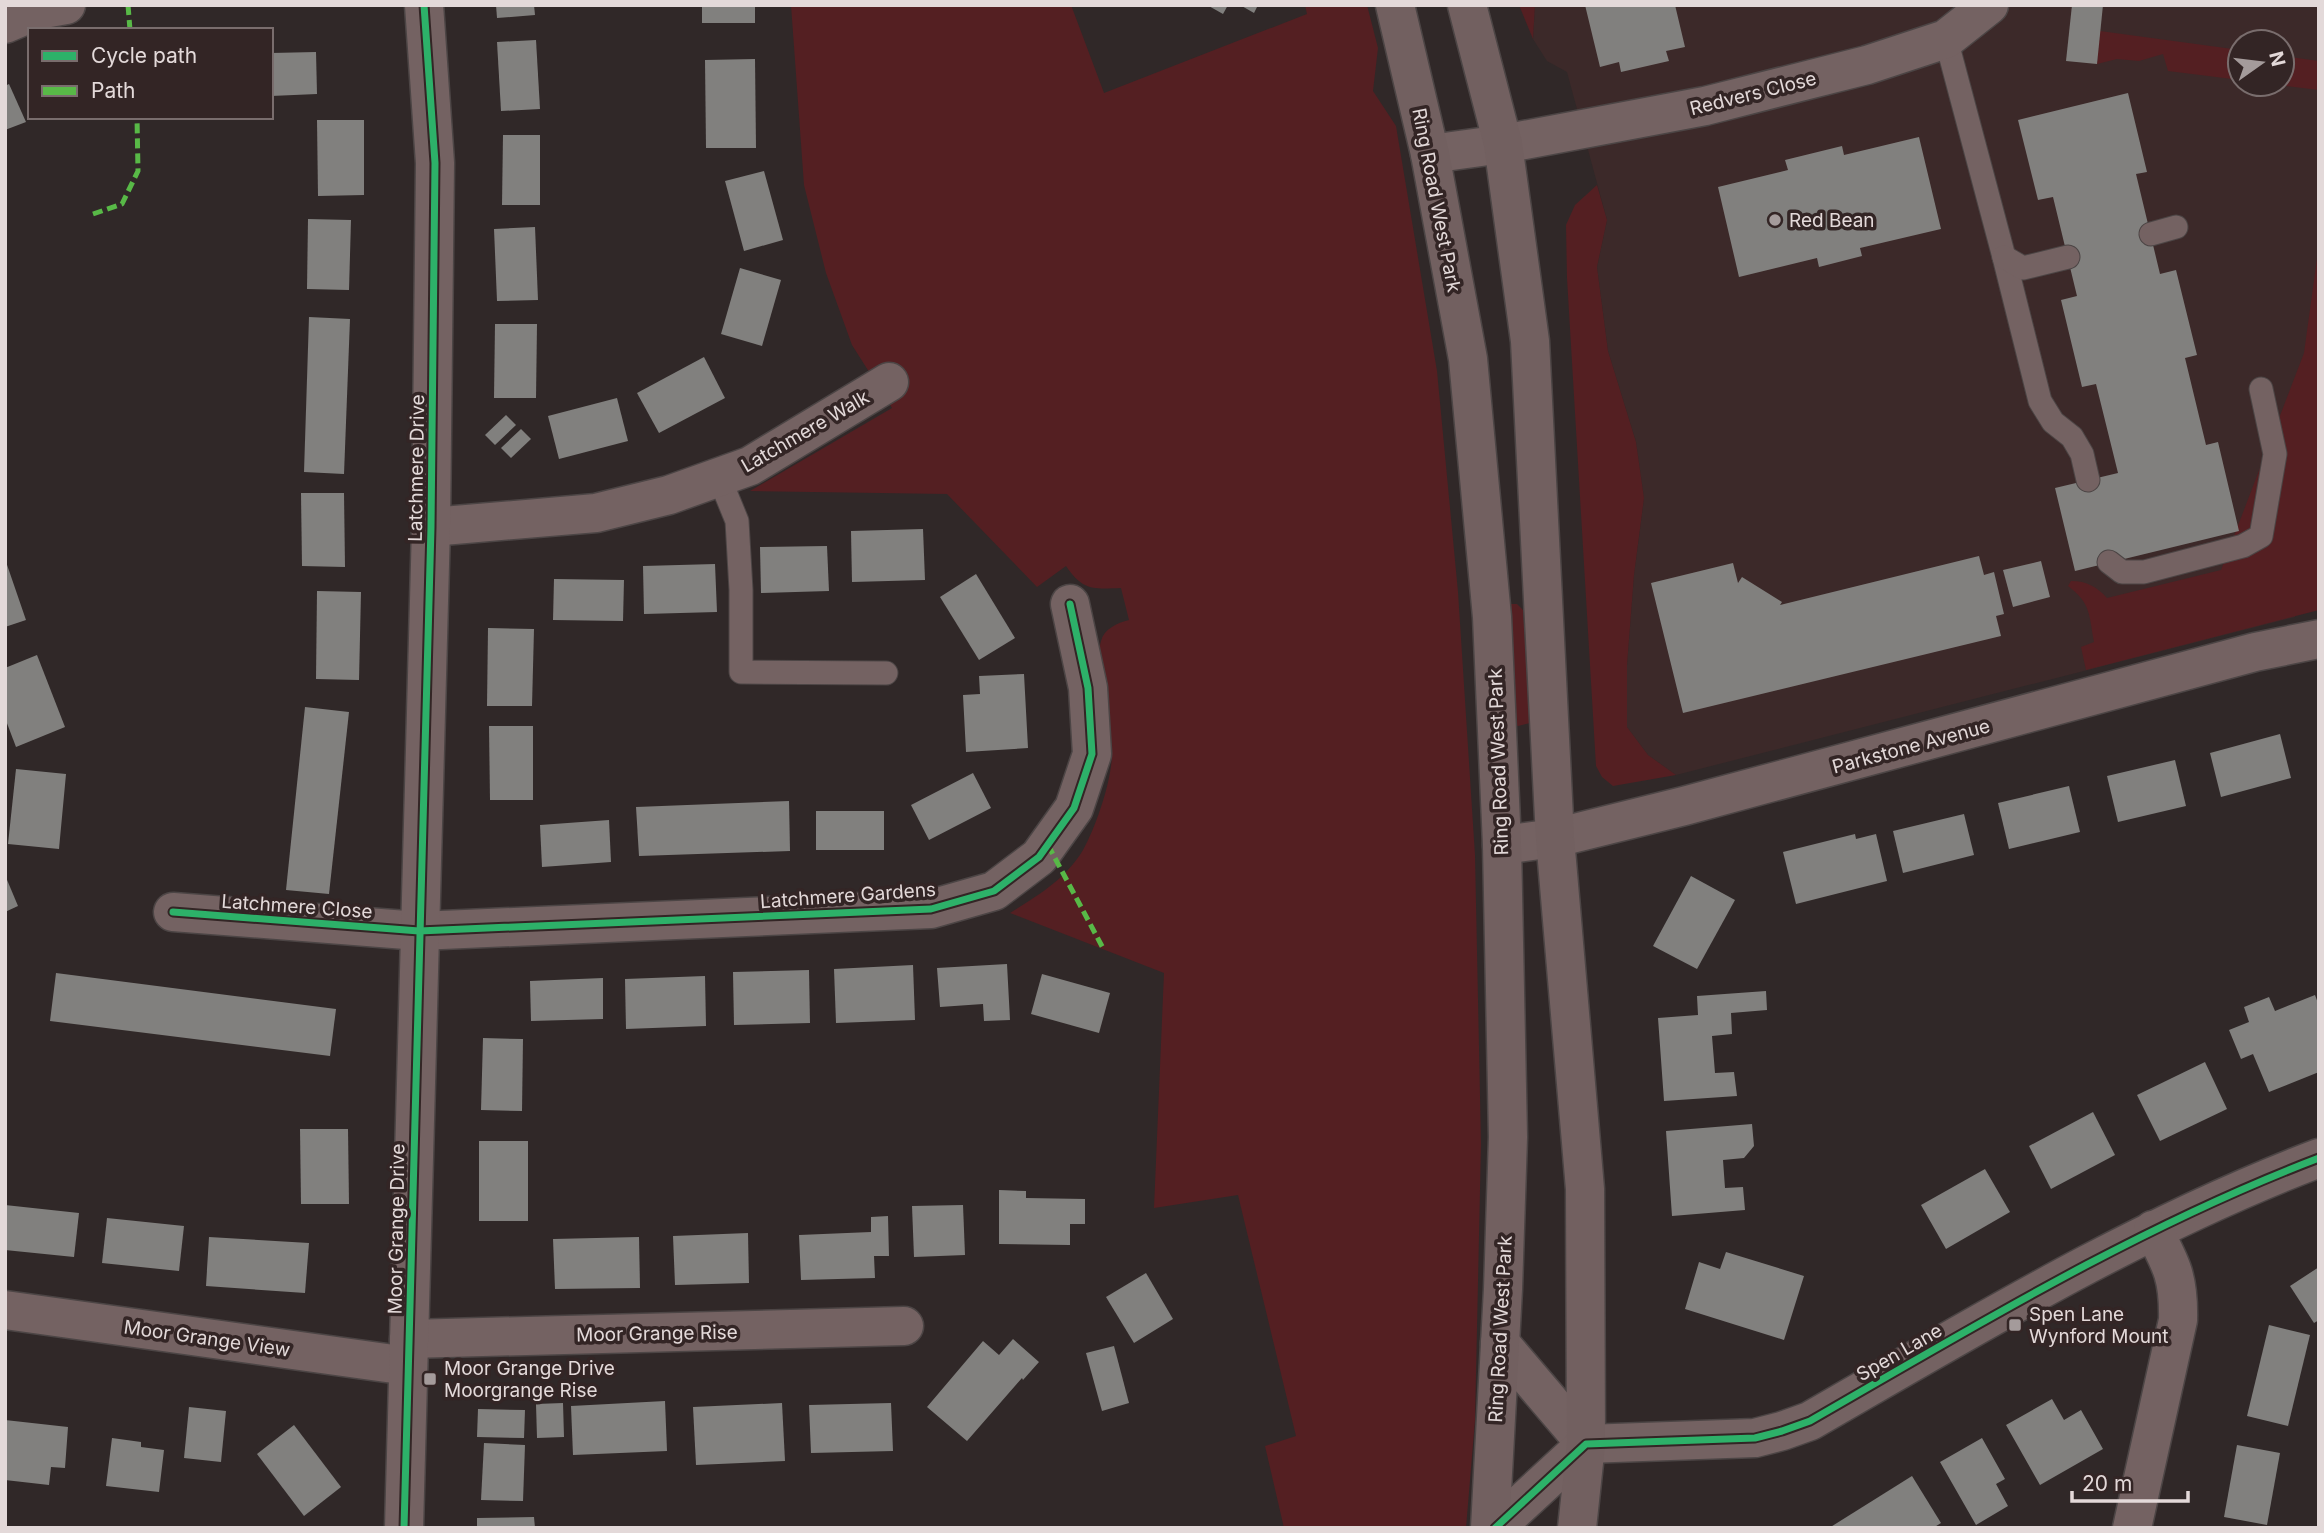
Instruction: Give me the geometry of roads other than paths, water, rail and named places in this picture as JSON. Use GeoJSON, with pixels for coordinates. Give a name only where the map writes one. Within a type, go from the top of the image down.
{"type":"FeatureCollection","features":[{"type":"Feature","properties":{"kind":"highway","name":"Ring Road West Park"},"geometry":{"type":"LineString","coordinates":[[1395,5],[1430,153],[1468,359],[1492,617],[1502,845],[1508,1137],[1493,1528]]}},
{"type":"Feature","properties":{"kind":"highway"},"geometry":{"type":"LineString","coordinates":[[1467,5],[1503,144],[1530,341],[1555,838],[1585,1189],[1586,1444],[1577,1528]]}},
{"type":"Feature","properties":{"kind":"street","name":"Latchmere Drive"},"geometry":{"type":"LineString","coordinates":[[419,931],[431,527],[435,163],[424,5]]}},
{"type":"Feature","properties":{"kind":"street","name":"Redvers Close"},"geometry":{"type":"LineString","coordinates":[[1430,153],[1503,144],[1705,106],[1867,65],[1946,39],[1989,5]]}},
{"type":"Feature","properties":{"kind":"street","name":"Latchmere Walk"},"geometry":{"type":"LineString","coordinates":[[431,527],[596,513],[669,495],[750,466],[889,382]]}},
{"type":"Feature","properties":{"kind":"street","name":"Latchmere Gardens"},"geometry":{"type":"LineString","coordinates":[[419,931],[931,909],[994,891],[1040,857],[1074,808],[1092,754],[1088,688],[1070,604]]}},
{"type":"Feature","properties":{"kind":"street","name":"Parkstone Avenue"},"geometry":{"type":"LineString","coordinates":[[1502,845],[1555,838],[1926,742],[2255,652],[2319,639]]}},
{"type":"Feature","properties":{"kind":"street","name":"Latchmere Close"},"geometry":{"type":"LineString","coordinates":[[173,912],[419,931]]}},
{"type":"Feature","properties":{"kind":"street","name":"Moor Grange Drive"},"geometry":{"type":"LineString","coordinates":[[404,1528],[419,931]]}},
{"type":"Feature","properties":{"kind":"street","name":"Spen Lane"},"geometry":{"type":"LineString","coordinates":[[1586,1444],[1755,1438],[1782,1432],[1810,1421],[2019,1301],[2153,1230],[2319,1158]]}},
{"type":"Feature","properties":{"kind":"street"},"geometry":{"type":"LineString","coordinates":[[2132,1528],[2178,1320],[2178,1290],[2172,1264],[2153,1230]]}},
{"type":"Feature","properties":{"kind":"street","name":"Moor Grange View"},"geometry":{"type":"LineString","coordinates":[[5,1310],[409,1352]]}},
{"type":"Feature","properties":{"kind":"street","name":"Moor Grange Rise"},"geometry":{"type":"LineString","coordinates":[[409,1352],[904,1326]]}},
{"type":"Feature","properties":{"kind":"street"},"geometry":{"type":"LineString","coordinates":[[1493,1528],[1586,1444],[1500,1343]]}},
{"type":"Feature","properties":{"kind":"lane"},"geometry":{"type":"LineString","coordinates":[[1946,39],[2040,401],[2053,422],[2072,437],[2082,454],[2088,480]]}},
{"type":"Feature","properties":{"kind":"lane"},"geometry":{"type":"LineString","coordinates":[[2151,234],[2176,227]]}},
{"type":"Feature","properties":{"kind":"lane"},"geometry":{"type":"LineString","coordinates":[[2004,257],[2023,268],[2068,257]]}},
{"type":"Feature","properties":{"kind":"lane"},"geometry":{"type":"LineString","coordinates":[[2109,562],[2122,572],[2144,572],[2244,546],[2261,536],[2275,454],[2261,389]]}},
{"type":"Feature","properties":{"kind":"lane"},"geometry":{"type":"LineString","coordinates":[[719,477],[737,521],[741,590],[741,671],[886,673]]}},
{"type":"Feature","properties":{"kind":"place","name":"Red Bean"},"geometry":{"type":"Point","coordinates":[1775,220]}},
{"type":"Feature","properties":{"kind":"place","name":"Spen Lane Wynford Mount"},"geometry":{"type":"Point","coordinates":[2015,1325]}},
{"type":"Feature","properties":{"kind":"place","name":"Moor Grange Drive Moorgrange Rise"},"geometry":{"type":"Point","coordinates":[430,1379]}}]}
